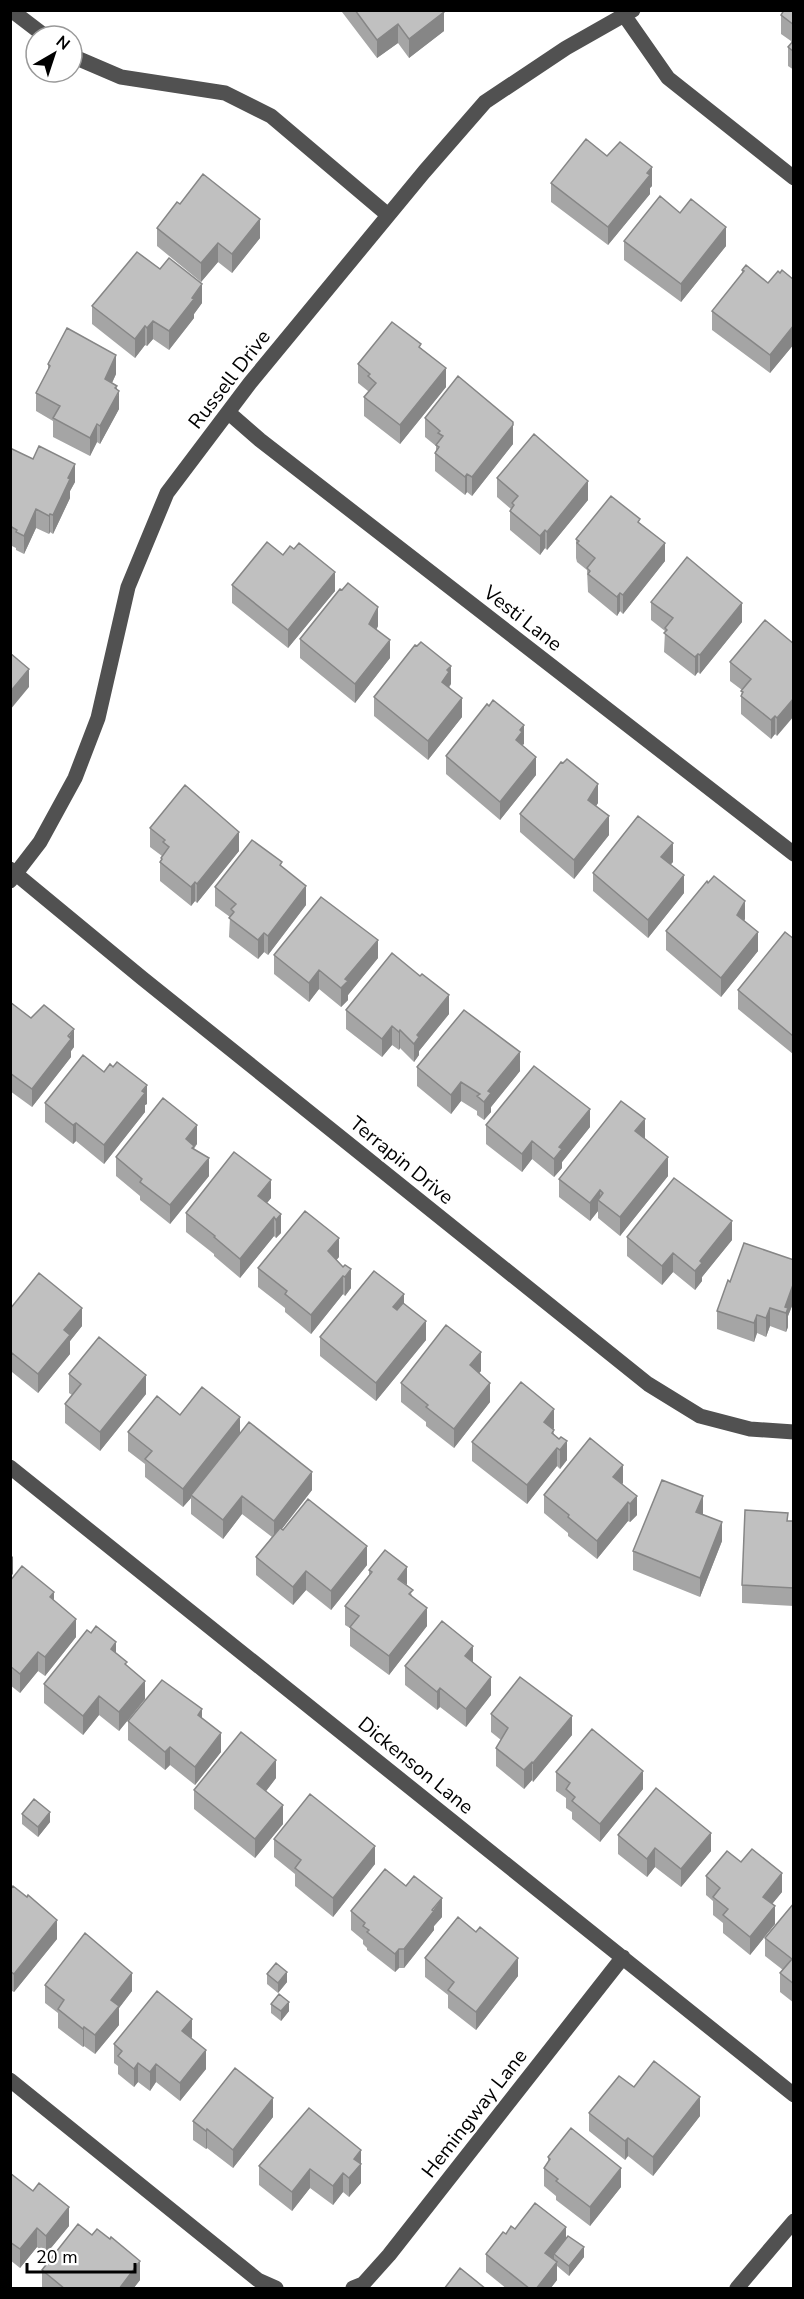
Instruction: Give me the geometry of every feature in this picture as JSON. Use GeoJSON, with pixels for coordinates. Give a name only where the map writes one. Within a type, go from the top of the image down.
{"type":"FeatureCollection","features":[{"type":"Feature","properties":{"kind":"street"},"geometry":{"type":"LineString","coordinates":[[11,10],[29,24]]}},
{"type":"Feature","properties":{"kind":"street"},"geometry":{"type":"LineString","coordinates":[[628,13],[668,78],[794,178]]}},
{"type":"Feature","properties":{"kind":"street","name":"Russell Drive"},"geometry":{"type":"LineString","coordinates":[[12,874],[40,842],[75,778],[98,718],[128,587],[167,493],[250,383],[388,215],[485,102],[566,48],[628,13]]}},
{"type":"Feature","properties":{"kind":"street"},"geometry":{"type":"LineString","coordinates":[[84,61],[120,77],[225,93],[271,116],[388,215]]}},
{"type":"Feature","properties":{"kind":"street","name":"Vesti Lane"},"geometry":{"type":"LineString","coordinates":[[229,412],[270,448],[794,854]]}},
{"type":"Feature","properties":{"kind":"street","name":"Terrapin Drive"},"geometry":{"type":"LineString","coordinates":[[12,874],[648,1384],[700,1416],[750,1429],[794,1432]]}},
{"type":"Feature","properties":{"kind":"street","name":"Dickenson Lane"},"geometry":{"type":"LineString","coordinates":[[10,1467],[794,2096]]}},
{"type":"Feature","properties":{"kind":"street","name":"Hemingway Lane"},"geometry":{"type":"LineString","coordinates":[[353,2289],[363,2284],[389,2255],[623,1957]]}},
{"type":"Feature","properties":{"kind":"street"},"geometry":{"type":"LineString","coordinates":[[10,2080],[258,2280],[276,2289]]}},
{"type":"Feature","properties":{"kind":"street"},"geometry":{"type":"LineString","coordinates":[[737,2289],[794,2221]]}},
{"type":"Feature","properties":{"kind":"building"},"geometry":{"type":"Polygon","coordinates":[[[355,10],[443,10],[444,12],[409,39],[398,24],[377,40],[355,10]]]}},
{"type":"Feature","properties":{"kind":"building"},"geometry":{"type":"Polygon","coordinates":[[[784,10],[794,10],[794,25],[781,15],[784,10]]]}},
{"type":"Feature","properties":{"kind":"building"},"geometry":{"type":"Polygon","coordinates":[[[794,40],[794,52],[788,47],[794,40]]]}},
{"type":"Feature","properties":{"kind":"building"},"geometry":{"type":"Polygon","coordinates":[[[586,139],[607,156],[620,142],[652,167],[647,173],[650,175],[608,227],[551,183],[586,139]]]}},
{"type":"Feature","properties":{"kind":"building"},"geometry":{"type":"Polygon","coordinates":[[[203,174],[260,219],[232,254],[218,243],[201,263],[157,228],[177,202],[180,204],[203,174]]]}},
{"type":"Feature","properties":{"kind":"building"},"geometry":{"type":"Polygon","coordinates":[[[660,196],[680,213],[691,199],[726,227],[681,284],[624,241],[660,196]]]}},
{"type":"Feature","properties":{"kind":"building"},"geometry":{"type":"Polygon","coordinates":[[[137,252],[160,269],[169,258],[202,284],[192,298],[194,299],[169,331],[153,321],[147,328],[145,326],[135,339],[92,306],[137,252]]]}},
{"type":"Feature","properties":{"kind":"building"},"geometry":{"type":"Polygon","coordinates":[[[746,265],[768,283],[778,271],[780,273],[782,270],[794,280],[794,325],[770,355],[712,311],[744,271],[742,270],[746,265]]]}},
{"type":"Feature","properties":{"kind":"building"},"geometry":{"type":"Polygon","coordinates":[[[392,322],[421,344],[419,347],[446,368],[400,425],[364,397],[376,383],[368,376],[370,374],[358,364],[392,322]]]}},
{"type":"Feature","properties":{"kind":"building"},"geometry":{"type":"Polygon","coordinates":[[[67,328],[116,355],[105,379],[117,386],[115,388],[119,391],[100,426],[97,424],[90,438],[53,418],[60,406],[36,393],[67,328]]]}},
{"type":"Feature","properties":{"kind":"building"},"geometry":{"type":"Polygon","coordinates":[[[458,376],[513,422],[472,477],[467,474],[465,477],[435,453],[439,447],[436,445],[443,436],[425,418],[458,376]]]}},
{"type":"Feature","properties":{"kind":"building"},"geometry":{"type":"Polygon","coordinates":[[[534,434],[588,481],[547,532],[545,530],[540,536],[510,511],[514,505],[512,503],[518,496],[497,478],[534,434]]]}},
{"type":"Feature","properties":{"kind":"building"},"geometry":{"type":"Polygon","coordinates":[[[39,446],[75,464],[53,515],[49,516],[36,509],[24,536],[10,526],[10,448],[33,459],[39,446]]]}},
{"type":"Feature","properties":{"kind":"building"},"geometry":{"type":"Polygon","coordinates":[[[611,496],[640,519],[638,522],[665,543],[623,595],[620,593],[617,597],[588,574],[590,571],[587,568],[595,558],[577,543],[579,541],[576,539],[611,496]]]}},
{"type":"Feature","properties":{"kind":"building"},"geometry":{"type":"Polygon","coordinates":[[[267,542],[283,555],[290,546],[294,549],[299,543],[335,572],[288,630],[232,585],[267,542]]]}},
{"type":"Feature","properties":{"kind":"building"},"geometry":{"type":"Polygon","coordinates":[[[687,557],[742,603],[700,655],[695,657],[664,633],[673,618],[651,602],[687,557]]]}},
{"type":"Feature","properties":{"kind":"building"},"geometry":{"type":"Polygon","coordinates":[[[348,583],[378,607],[369,624],[390,640],[355,684],[300,639],[340,589],[342,590],[348,583]]]}},
{"type":"Feature","properties":{"kind":"building"},"geometry":{"type":"Polygon","coordinates":[[[765,620],[794,644],[794,698],[777,718],[775,716],[771,720],[741,696],[743,692],[741,691],[751,679],[730,662],[765,620]]]}},
{"type":"Feature","properties":{"kind":"building"},"geometry":{"type":"Polygon","coordinates":[[[421,642],[451,666],[442,682],[462,698],[428,741],[374,697],[415,645],[421,642]]]}},
{"type":"Feature","properties":{"kind":"building"},"geometry":{"type":"Polygon","coordinates":[[[10,653],[29,669],[10,692],[10,653]]]}},
{"type":"Feature","properties":{"kind":"building"},"geometry":{"type":"Polygon","coordinates":[[[493,700],[524,725],[516,740],[536,757],[500,802],[446,756],[487,704],[489,706],[493,700]]]}},
{"type":"Feature","properties":{"kind":"building"},"geometry":{"type":"Polygon","coordinates":[[[567,759],[598,784],[588,800],[609,816],[574,860],[520,814],[561,762],[567,759]]]}},
{"type":"Feature","properties":{"kind":"building"},"geometry":{"type":"Polygon","coordinates":[[[185,785],[239,832],[197,884],[195,882],[191,887],[160,862],[169,847],[163,842],[165,840],[150,828],[185,785]]]}},
{"type":"Feature","properties":{"kind":"building"},"geometry":{"type":"Polygon","coordinates":[[[638,816],[673,843],[661,857],[684,875],[648,920],[593,873],[638,816]]]}},
{"type":"Feature","properties":{"kind":"building"},"geometry":{"type":"Polygon","coordinates":[[[252,840],[282,862],[280,865],[306,886],[268,936],[264,933],[258,940],[229,918],[234,912],[231,909],[236,904],[215,887],[252,840]]]}},
{"type":"Feature","properties":{"kind":"building"},"geometry":{"type":"Polygon","coordinates":[[[714,876],[745,901],[737,915],[758,932],[721,978],[666,931],[707,881],[708,883],[714,876]]]}},
{"type":"Feature","properties":{"kind":"building"},"geometry":{"type":"Polygon","coordinates":[[[321,897],[378,940],[345,979],[348,981],[341,988],[319,970],[309,983],[274,955],[321,897]]]}},
{"type":"Feature","properties":{"kind":"building"},"geometry":{"type":"Polygon","coordinates":[[[785,932],[794,939],[793,1036],[738,990],[785,932]]]}},
{"type":"Feature","properties":{"kind":"building"},"geometry":{"type":"Polygon","coordinates":[[[392,953],[420,976],[422,974],[449,995],[417,1035],[419,1037],[414,1044],[400,1030],[399,1032],[392,1026],[382,1039],[346,1010],[392,953]]]}},
{"type":"Feature","properties":{"kind":"building"},"geometry":{"type":"Polygon","coordinates":[[[10,1002],[31,1018],[44,1005],[74,1029],[68,1036],[71,1039],[32,1089],[10,1073],[10,1002]]]}},
{"type":"Feature","properties":{"kind":"building"},"geometry":{"type":"Polygon","coordinates":[[[464,1010],[520,1052],[488,1091],[491,1093],[484,1102],[477,1096],[480,1094],[461,1082],[451,1095],[417,1067],[464,1010]]]}},
{"type":"Feature","properties":{"kind":"building"},"geometry":{"type":"Polygon","coordinates":[[[83,1055],[104,1072],[110,1064],[113,1067],[117,1062],[147,1085],[142,1091],[145,1093],[104,1145],[45,1103],[83,1055]]]}},
{"type":"Feature","properties":{"kind":"building"},"geometry":{"type":"Polygon","coordinates":[[[534,1066],[590,1109],[559,1147],[562,1149],[554,1159],[532,1141],[522,1154],[486,1125],[534,1066]]]}},
{"type":"Feature","properties":{"kind":"building"},"geometry":{"type":"Polygon","coordinates":[[[163,1098],[197,1125],[186,1139],[194,1146],[192,1148],[209,1158],[170,1205],[140,1182],[142,1179],[116,1157],[163,1098]]]}},
{"type":"Feature","properties":{"kind":"building"},"geometry":{"type":"Polygon","coordinates":[[[621,1101],[645,1119],[635,1131],[668,1157],[620,1217],[598,1200],[603,1193],[600,1190],[590,1203],[559,1179],[621,1101]]]}},
{"type":"Feature","properties":{"kind":"building"},"geometry":{"type":"Polygon","coordinates":[[[234,1152],[271,1180],[258,1196],[281,1214],[276,1220],[274,1217],[240,1259],[186,1213],[234,1152]]]}},
{"type":"Feature","properties":{"kind":"building"},"geometry":{"type":"Polygon","coordinates":[[[674,1178],[732,1221],[700,1261],[702,1263],[695,1271],[673,1253],[662,1266],[627,1237],[674,1178]]]}},
{"type":"Feature","properties":{"kind":"building"},"geometry":{"type":"Polygon","coordinates":[[[305,1211],[339,1238],[328,1251],[343,1267],[345,1265],[351,1269],[311,1315],[285,1294],[287,1291],[258,1268],[305,1211]]]}},
{"type":"Feature","properties":{"kind":"building"},"geometry":{"type":"Polygon","coordinates":[[[744,1243],[794,1260],[794,1282],[785,1307],[788,1308],[786,1313],[770,1308],[766,1318],[757,1315],[754,1323],[717,1311],[744,1243]]]}},
{"type":"Feature","properties":{"kind":"building"},"geometry":{"type":"Polygon","coordinates":[[[374,1271],[404,1294],[393,1307],[397,1310],[403,1303],[426,1321],[376,1383],[320,1337],[374,1271]]]}},
{"type":"Feature","properties":{"kind":"building"},"geometry":{"type":"Polygon","coordinates":[[[39,1273],[82,1308],[64,1330],[70,1335],[38,1374],[12,1353],[10,1356],[10,1309],[39,1273]]]}},
{"type":"Feature","properties":{"kind":"building"},"geometry":{"type":"Polygon","coordinates":[[[446,1325],[481,1352],[470,1365],[490,1383],[454,1429],[401,1383],[446,1325]]]}},
{"type":"Feature","properties":{"kind":"building"},"geometry":{"type":"Polygon","coordinates":[[[99,1337],[146,1375],[100,1432],[65,1404],[81,1384],[69,1374],[99,1337]]]}},
{"type":"Feature","properties":{"kind":"building"},"geometry":{"type":"Polygon","coordinates":[[[521,1382],[554,1409],[544,1422],[554,1430],[552,1433],[559,1439],[561,1437],[567,1441],[560,1450],[557,1448],[527,1485],[472,1442],[521,1382]]]}},
{"type":"Feature","properties":{"kind":"building"},"geometry":{"type":"Polygon","coordinates":[[[202,1387],[240,1417],[183,1489],[145,1459],[152,1451],[128,1432],[157,1396],[180,1415],[202,1387]]]}},
{"type":"Feature","properties":{"kind":"building"},"geometry":{"type":"Polygon","coordinates":[[[249,1422],[312,1472],[274,1521],[242,1496],[223,1520],[191,1495],[249,1422]]]}},
{"type":"Feature","properties":{"kind":"building"},"geometry":{"type":"Polygon","coordinates":[[[590,1438],[623,1465],[613,1477],[637,1496],[630,1504],[628,1502],[597,1541],[544,1495],[590,1438]]]}},
{"type":"Feature","properties":{"kind":"building"},"geometry":{"type":"Polygon","coordinates":[[[662,1480],[703,1496],[696,1512],[722,1522],[700,1578],[633,1551],[662,1480]]]}},
{"type":"Feature","properties":{"kind":"building"},"geometry":{"type":"Polygon","coordinates":[[[308,1499],[367,1546],[331,1591],[306,1571],[293,1587],[256,1557],[280,1528],[283,1530],[308,1499]]]}},
{"type":"Feature","properties":{"kind":"building"},"geometry":{"type":"Polygon","coordinates":[[[745,1510],[788,1513],[787,1521],[794,1521],[794,1588],[742,1585],[745,1510]]]}},
{"type":"Feature","properties":{"kind":"building"},"geometry":{"type":"Polygon","coordinates":[[[385,1550],[407,1567],[398,1579],[413,1590],[409,1594],[427,1608],[389,1656],[350,1627],[359,1616],[345,1606],[372,1572],[369,1570],[385,1550]]]}},
{"type":"Feature","properties":{"kind":"building"},"geometry":{"type":"Polygon","coordinates":[[[22,1566],[54,1592],[50,1597],[76,1619],[45,1657],[38,1652],[20,1674],[10,1666],[10,1581],[22,1566]]]}},
{"type":"Feature","properties":{"kind":"building"},"geometry":{"type":"Polygon","coordinates":[[[442,1621],[473,1646],[465,1656],[491,1677],[466,1709],[440,1688],[437,1692],[405,1666],[442,1621]]]}},
{"type":"Feature","properties":{"kind":"building"},"geometry":{"type":"Polygon","coordinates":[[[96,1626],[116,1642],[111,1649],[145,1681],[119,1712],[99,1696],[83,1716],[44,1684],[87,1630],[91,1633],[96,1626]]]}},
{"type":"Feature","properties":{"kind":"building"},"geometry":{"type":"Polygon","coordinates":[[[520,1677],[572,1716],[533,1763],[524,1770],[496,1748],[508,1728],[491,1714],[520,1677]]]}},
{"type":"Feature","properties":{"kind":"building"},"geometry":{"type":"Polygon","coordinates":[[[162,1680],[202,1709],[198,1715],[221,1733],[195,1767],[170,1747],[165,1752],[128,1721],[162,1680]]]}},
{"type":"Feature","properties":{"kind":"building"},"geometry":{"type":"Polygon","coordinates":[[[592,1729],[643,1771],[600,1824],[572,1801],[575,1797],[566,1789],[570,1783],[556,1772],[592,1729]]]}},
{"type":"Feature","properties":{"kind":"building"},"geometry":{"type":"Polygon","coordinates":[[[241,1732],[276,1760],[257,1784],[283,1805],[255,1839],[194,1790],[241,1732]]]}},
{"type":"Feature","properties":{"kind":"building"},"geometry":{"type":"Polygon","coordinates":[[[656,1788],[711,1833],[681,1869],[655,1848],[647,1859],[618,1835],[656,1788]]]}},
{"type":"Feature","properties":{"kind":"building"},"geometry":{"type":"Polygon","coordinates":[[[310,1794],[375,1846],[333,1898],[295,1868],[301,1860],[274,1839],[310,1794]]]}},
{"type":"Feature","properties":{"kind":"building"},"geometry":{"type":"Polygon","coordinates":[[[34,1799],[50,1812],[38,1827],[22,1814],[34,1799]]]}},
{"type":"Feature","properties":{"kind":"building"},"geometry":{"type":"Polygon","coordinates":[[[752,1849],[782,1873],[763,1897],[775,1906],[750,1937],[723,1915],[728,1909],[713,1897],[720,1888],[706,1876],[727,1851],[741,1862],[752,1849]]]}},
{"type":"Feature","properties":{"kind":"building"},"geometry":{"type":"Polygon","coordinates":[[[385,1869],[406,1886],[414,1876],[442,1898],[404,1949],[399,1949],[395,1954],[367,1932],[369,1930],[363,1926],[365,1923],[351,1911],[385,1869]]]}},
{"type":"Feature","properties":{"kind":"building"},"geometry":{"type":"Polygon","coordinates":[[[13,1886],[27,1897],[28,1895],[57,1920],[14,1974],[10,1971],[10,1890],[13,1886]]]}},
{"type":"Feature","properties":{"kind":"building"},"geometry":{"type":"Polygon","coordinates":[[[794,1903],[794,1984],[780,1973],[792,1959],[765,1938],[794,1903]]]}},
{"type":"Feature","properties":{"kind":"building"},"geometry":{"type":"Polygon","coordinates":[[[458,1917],[476,1932],[480,1927],[518,1958],[476,2012],[448,1990],[454,1982],[425,1958],[458,1917]]]}},
{"type":"Feature","properties":{"kind":"building"},"geometry":{"type":"Polygon","coordinates":[[[85,1933],[132,1973],[111,2000],[119,2006],[95,2035],[84,2027],[83,2029],[58,2009],[64,2000],[45,1985],[85,1933]]]}},
{"type":"Feature","properties":{"kind":"building"},"geometry":{"type":"Polygon","coordinates":[[[276,1963],[287,1972],[278,1983],[267,1974],[276,1963]]]}},
{"type":"Feature","properties":{"kind":"building"},"geometry":{"type":"Polygon","coordinates":[[[157,1991],[192,2019],[182,2031],[206,2050],[180,2083],[156,2064],[150,2072],[138,2063],[134,2069],[118,2056],[122,2051],[114,2044],[157,1991]]]}},
{"type":"Feature","properties":{"kind":"building"},"geometry":{"type":"Polygon","coordinates":[[[279,1994],[289,2002],[281,2011],[271,2004],[279,1994]]]}},
{"type":"Feature","properties":{"kind":"building"},"geometry":{"type":"Polygon","coordinates":[[[654,2061],[700,2097],[653,2157],[628,2138],[625,2141],[589,2113],[619,2076],[634,2087],[654,2061]]]}},
{"type":"Feature","properties":{"kind":"building"},"geometry":{"type":"Polygon","coordinates":[[[235,2068],[273,2098],[233,2150],[193,2121],[235,2068]]]}},
{"type":"Feature","properties":{"kind":"building"},"geometry":{"type":"Polygon","coordinates":[[[309,2108],[361,2150],[354,2159],[361,2164],[349,2178],[343,2173],[333,2186],[310,2169],[292,2192],[259,2166],[309,2108]]]}},
{"type":"Feature","properties":{"kind":"building"},"geometry":{"type":"Polygon","coordinates":[[[571,2128],[621,2168],[590,2207],[556,2181],[558,2179],[544,2168],[550,2159],[548,2157],[571,2128]]]}},
{"type":"Feature","properties":{"kind":"building"},"geometry":{"type":"Polygon","coordinates":[[[10,2173],[33,2191],[39,2183],[69,2207],[46,2236],[37,2228],[20,2249],[10,2242],[10,2173]]]}},
{"type":"Feature","properties":{"kind":"building"},"geometry":{"type":"Polygon","coordinates":[[[535,2203],[566,2227],[545,2253],[557,2262],[536,2289],[530,2289],[486,2254],[503,2232],[506,2234],[511,2226],[515,2229],[535,2203]]]}},
{"type":"Feature","properties":{"kind":"building"},"geometry":{"type":"Polygon","coordinates":[[[78,2224],[92,2235],[97,2229],[110,2239],[111,2237],[140,2261],[119,2289],[65,2289],[42,2270],[78,2224]]]}},
{"type":"Feature","properties":{"kind":"building"},"geometry":{"type":"Polygon","coordinates":[[[568,2236],[584,2247],[569,2266],[554,2254],[568,2236]]]}},
{"type":"Feature","properties":{"kind":"building"},"geometry":{"type":"Polygon","coordinates":[[[460,2268],[486,2289],[444,2289],[460,2268]]]}}]}
